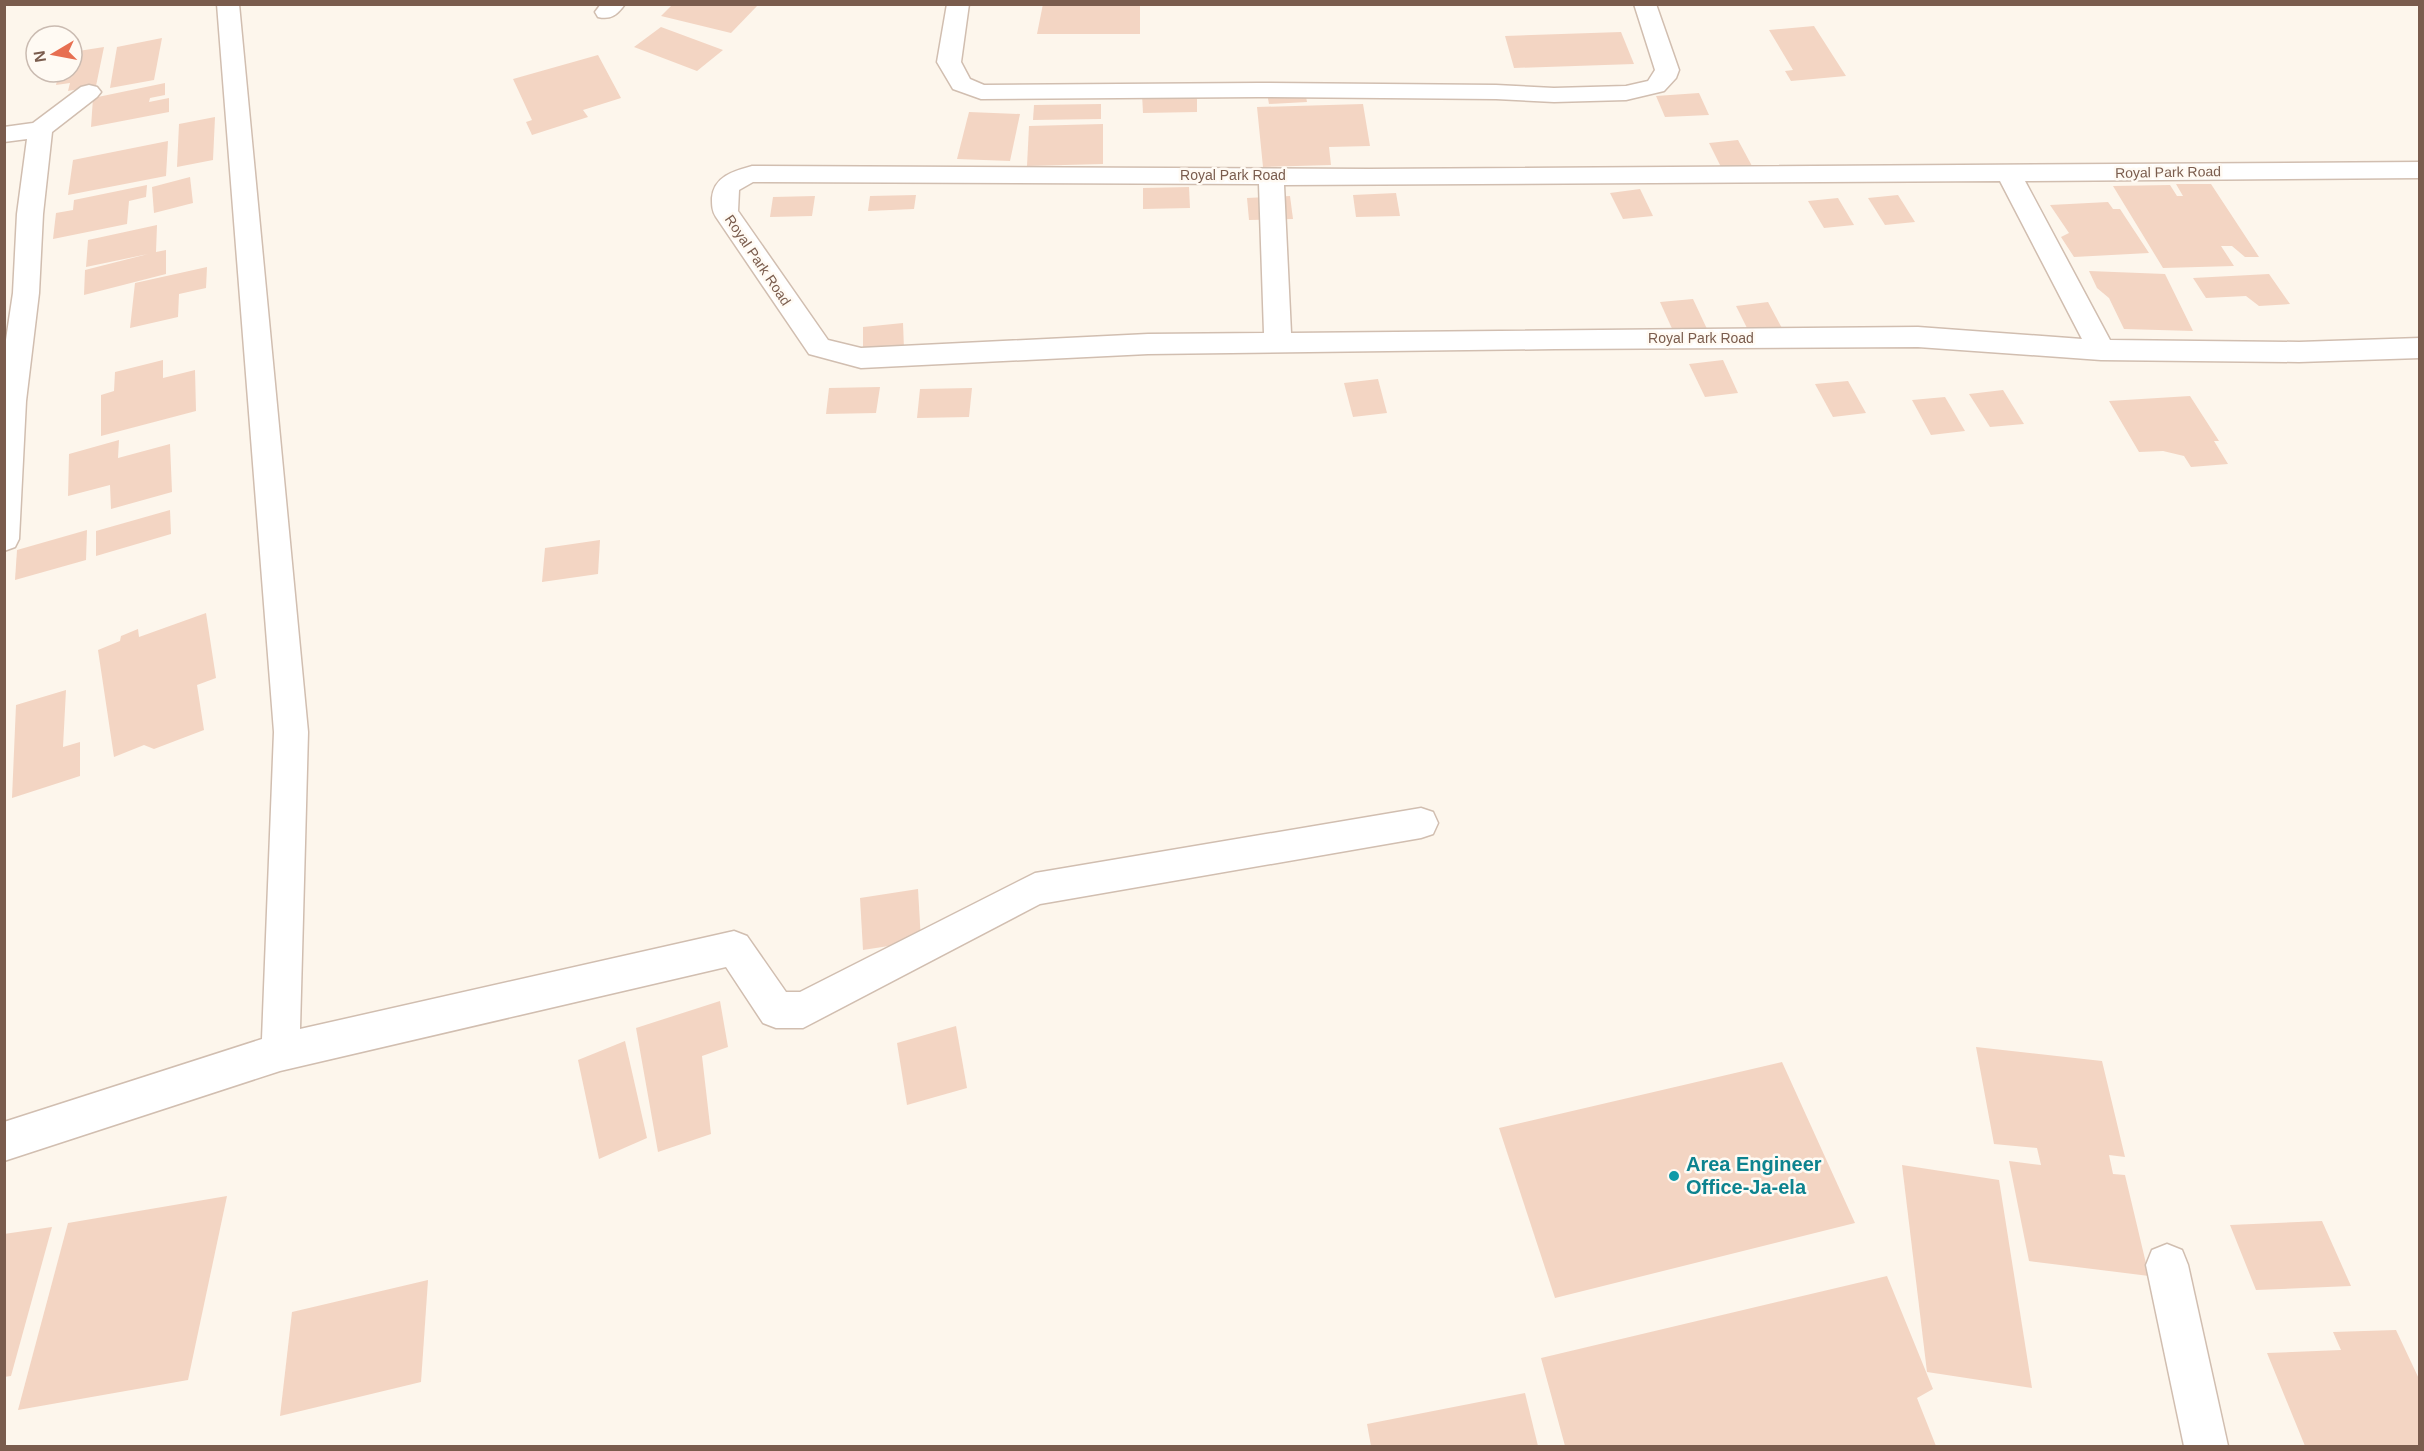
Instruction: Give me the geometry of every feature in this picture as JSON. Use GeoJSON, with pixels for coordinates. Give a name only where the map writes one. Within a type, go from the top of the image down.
{"type":"FeatureCollection","features":[{"type":"Feature","properties":{"kind":"street"},"geometry":{"type":"LineString","coordinates":[[228,4],[291,732],[280,1052]]}},
{"type":"Feature","properties":{"kind":"street"},"geometry":{"type":"LineString","coordinates":[[958,4],[949,62],[961,84],[981,92],[1269,90],[1496,92],[1554,95],[1626,93],[1656,86],[1664,78],[1666,70],[1645,4]]}},
{"type":"Feature","properties":{"kind":"street"},"geometry":{"type":"LineString","coordinates":[[4,135],[40,129],[89,92]]}},
{"type":"Feature","properties":{"kind":"street"},"geometry":{"type":"LineString","coordinates":[[4,539],[12,401],[26,293],[30,214],[40,129]]}},
{"type":"Feature","properties":{"kind":"street","name":"Royal Park Road"},"geometry":{"type":"LineString","coordinates":[[2420,170],[2009,174],[752,174],[733,180],[724,193],[725,211],[808,334],[819,346],[861,358],[1042,348],[1278,342],[1918,338],[2101,350],[2299,352],[2420,348]]}},
{"type":"Feature","properties":{"kind":"street"},"geometry":{"type":"LineString","coordinates":[[2009,174],[2101,350]]}},
{"type":"Feature","properties":{"kind":"street"},"geometry":{"type":"LineString","coordinates":[[1271,175],[1278,342]]}},
{"type":"Feature","properties":{"kind":"street"},"geometry":{"type":"LineString","coordinates":[[4,1142],[280,1052],[734,948],[776,1010],[803,1010],[1035,889],[1421,823]]}},
{"type":"Feature","properties":{"kind":"street"},"geometry":{"type":"LineString","coordinates":[[2167,1265],[2206,1446]]}},
{"type":"Feature","properties":{"kind":"building"},"geometry":{"type":"Polygon","coordinates":[[[673,4],[758,5],[731,33],[661,16],[673,4]]]}},
{"type":"Feature","properties":{"kind":"building"},"geometry":{"type":"Polygon","coordinates":[[[1043,4],[1140,4],[1140,34],[1037,34],[1043,4]]]}},
{"type":"Feature","properties":{"kind":"building"},"geometry":{"type":"Polygon","coordinates":[[[1814,26],[1846,76],[1791,81],[1785,71],[1793,70],[1769,30],[1814,26]]]}},
{"type":"Feature","properties":{"kind":"building"},"geometry":{"type":"Polygon","coordinates":[[[661,27],[723,50],[697,71],[634,47],[661,27]]]}},
{"type":"Feature","properties":{"kind":"building"},"geometry":{"type":"Polygon","coordinates":[[[1621,32],[1634,64],[1514,68],[1505,36],[1621,32]]]}},
{"type":"Feature","properties":{"kind":"building"},"geometry":{"type":"Polygon","coordinates":[[[162,38],[154,80],[110,88],[117,47],[162,38]]]}},
{"type":"Feature","properties":{"kind":"building"},"geometry":{"type":"Polygon","coordinates":[[[104,47],[96,86],[68,91],[70,84],[84,84],[84,50],[104,47]]]}},
{"type":"Feature","properties":{"kind":"building"},"geometry":{"type":"Polygon","coordinates":[[[598,55],[621,98],[583,110],[588,117],[532,135],[526,122],[532,120],[513,79],[598,55]]]}},
{"type":"Feature","properties":{"kind":"building"},"geometry":{"type":"Polygon","coordinates":[[[165,83],[165,95],[150,98],[149,102],[169,98],[169,112],[91,127],[93,98],[165,83]]]}},
{"type":"Feature","properties":{"kind":"building"},"geometry":{"type":"Polygon","coordinates":[[[1305,91],[1307,102],[1269,104],[1267,93],[1305,91]]]}},
{"type":"Feature","properties":{"kind":"building"},"geometry":{"type":"Polygon","coordinates":[[[1197,93],[1197,112],[1143,113],[1142,94],[1197,93]]]}},
{"type":"Feature","properties":{"kind":"building"},"geometry":{"type":"Polygon","coordinates":[[[1699,93],[1709,115],[1665,117],[1656,96],[1699,93]]]}},
{"type":"Feature","properties":{"kind":"building"},"geometry":{"type":"Polygon","coordinates":[[[1101,104],[1101,119],[1033,120],[1034,105],[1101,104]]]}},
{"type":"Feature","properties":{"kind":"building"},"geometry":{"type":"Polygon","coordinates":[[[1363,104],[1370,146],[1329,147],[1331,165],[1263,167],[1257,107],[1363,104]]]}},
{"type":"Feature","properties":{"kind":"building"},"geometry":{"type":"Polygon","coordinates":[[[969,112],[1020,114],[1010,161],[957,159],[969,112]]]}},
{"type":"Feature","properties":{"kind":"building"},"geometry":{"type":"Polygon","coordinates":[[[215,117],[213,160],[177,167],[179,124],[215,117]]]}},
{"type":"Feature","properties":{"kind":"building"},"geometry":{"type":"Polygon","coordinates":[[[1103,124],[1103,164],[1027,166],[1029,126],[1103,124]]]}},
{"type":"Feature","properties":{"kind":"building"},"geometry":{"type":"Polygon","coordinates":[[[1738,140],[1752,166],[1722,169],[1709,143],[1738,140]]]}},
{"type":"Feature","properties":{"kind":"building"},"geometry":{"type":"Polygon","coordinates":[[[168,141],[166,176],[68,195],[73,160],[168,141]]]}},
{"type":"Feature","properties":{"kind":"building"},"geometry":{"type":"Polygon","coordinates":[[[190,177],[193,203],[154,213],[152,187],[190,177]]]}},
{"type":"Feature","properties":{"kind":"building"},"geometry":{"type":"Polygon","coordinates":[[[2176,184],[2211,184],[2259,257],[2245,257],[2232,246],[2221,246],[2234,266],[2163,268],[2113,186],[2170,185],[2177,196],[2183,196],[2176,184]]]}},
{"type":"Feature","properties":{"kind":"building"},"geometry":{"type":"Polygon","coordinates":[[[147,185],[146,197],[129,201],[127,224],[53,239],[56,213],[73,210],[74,200],[147,185]]]}},
{"type":"Feature","properties":{"kind":"building"},"geometry":{"type":"Polygon","coordinates":[[[1189,187],[1190,208],[1143,209],[1143,188],[1189,187]]]}},
{"type":"Feature","properties":{"kind":"building"},"geometry":{"type":"Polygon","coordinates":[[[1640,189],[1653,216],[1623,219],[1610,193],[1640,189]]]}},
{"type":"Feature","properties":{"kind":"building"},"geometry":{"type":"Polygon","coordinates":[[[1396,193],[1400,216],[1356,217],[1353,195],[1396,193]]]}},
{"type":"Feature","properties":{"kind":"building"},"geometry":{"type":"Polygon","coordinates":[[[916,195],[914,209],[868,211],[870,196],[916,195]]]}},
{"type":"Feature","properties":{"kind":"building"},"geometry":{"type":"Polygon","coordinates":[[[1898,195],[1915,222],[1885,225],[1868,198],[1898,195]]]}},
{"type":"Feature","properties":{"kind":"building"},"geometry":{"type":"Polygon","coordinates":[[[815,196],[812,216],[770,217],[773,197],[815,196]]]}},
{"type":"Feature","properties":{"kind":"building"},"geometry":{"type":"Polygon","coordinates":[[[1290,196],[1293,219],[1249,220],[1247,198],[1290,196]]]}},
{"type":"Feature","properties":{"kind":"building"},"geometry":{"type":"Polygon","coordinates":[[[1838,198],[1854,225],[1824,228],[1808,201],[1838,198]]]}},
{"type":"Feature","properties":{"kind":"building"},"geometry":{"type":"Polygon","coordinates":[[[2108,202],[2113,209],[2120,209],[2149,253],[2074,257],[2061,237],[2069,233],[2050,205],[2108,202]]]}},
{"type":"Feature","properties":{"kind":"building"},"geometry":{"type":"Polygon","coordinates":[[[157,225],[156,252],[166,250],[166,274],[84,295],[85,270],[148,254],[86,267],[88,240],[157,225]]]}},
{"type":"Feature","properties":{"kind":"building"},"geometry":{"type":"Polygon","coordinates":[[[207,267],[206,288],[179,294],[178,317],[130,328],[135,283],[207,267]]]}},
{"type":"Feature","properties":{"kind":"building"},"geometry":{"type":"Polygon","coordinates":[[[2089,271],[2165,274],[2193,331],[2124,329],[2109,298],[2097,288],[2089,271]]]}},
{"type":"Feature","properties":{"kind":"building"},"geometry":{"type":"Polygon","coordinates":[[[2269,274],[2290,304],[2259,306],[2246,296],[2206,298],[2193,278],[2269,274]]]}},
{"type":"Feature","properties":{"kind":"building"},"geometry":{"type":"Polygon","coordinates":[[[1693,299],[1707,329],[1674,333],[1660,302],[1693,299]]]}},
{"type":"Feature","properties":{"kind":"building"},"geometry":{"type":"Polygon","coordinates":[[[1768,302],[1784,332],[1751,336],[1736,306],[1768,302]]]}},
{"type":"Feature","properties":{"kind":"building"},"geometry":{"type":"Polygon","coordinates":[[[903,323],[904,349],[863,354],[863,327],[903,323]]]}},
{"type":"Feature","properties":{"kind":"building"},"geometry":{"type":"Polygon","coordinates":[[[163,360],[163,378],[195,370],[196,411],[101,436],[101,395],[114,391],[115,372],[163,360]]]}},
{"type":"Feature","properties":{"kind":"building"},"geometry":{"type":"Polygon","coordinates":[[[1723,360],[1738,393],[1705,397],[1689,364],[1723,360]]]}},
{"type":"Feature","properties":{"kind":"building"},"geometry":{"type":"Polygon","coordinates":[[[1378,379],[1387,413],[1353,417],[1344,383],[1378,379]]]}},
{"type":"Feature","properties":{"kind":"building"},"geometry":{"type":"Polygon","coordinates":[[[1848,381],[1866,413],[1833,417],[1815,384],[1848,381]]]}},
{"type":"Feature","properties":{"kind":"building"},"geometry":{"type":"Polygon","coordinates":[[[880,387],[876,413],[826,414],[829,388],[880,387]]]}},
{"type":"Feature","properties":{"kind":"building"},"geometry":{"type":"Polygon","coordinates":[[[972,388],[969,417],[917,418],[920,389],[972,388]]]}},
{"type":"Feature","properties":{"kind":"building"},"geometry":{"type":"Polygon","coordinates":[[[2003,390],[2024,424],[1990,427],[1969,394],[2003,390]]]}},
{"type":"Feature","properties":{"kind":"building"},"geometry":{"type":"Polygon","coordinates":[[[2190,396],[2219,441],[2214,441],[2228,464],[2191,467],[2184,456],[2163,451],[2139,452],[2109,401],[2190,396]]]}},
{"type":"Feature","properties":{"kind":"building"},"geometry":{"type":"Polygon","coordinates":[[[1945,397],[1965,431],[1931,435],[1912,400],[1945,397]]]}},
{"type":"Feature","properties":{"kind":"building"},"geometry":{"type":"Polygon","coordinates":[[[119,440],[118,458],[170,444],[172,492],[111,509],[110,485],[68,496],[69,454],[119,440]]]}},
{"type":"Feature","properties":{"kind":"building"},"geometry":{"type":"Polygon","coordinates":[[[170,510],[171,534],[96,556],[96,531],[170,510]]]}},
{"type":"Feature","properties":{"kind":"building"},"geometry":{"type":"Polygon","coordinates":[[[87,530],[86,560],[15,580],[17,550],[87,530]]]}},
{"type":"Feature","properties":{"kind":"building"},"geometry":{"type":"Polygon","coordinates":[[[600,540],[598,574],[542,582],[545,548],[600,540]]]}},
{"type":"Feature","properties":{"kind":"building"},"geometry":{"type":"Polygon","coordinates":[[[206,613],[216,678],[197,685],[204,730],[154,749],[144,745],[114,757],[98,650],[120,641],[121,636],[138,629],[139,637],[206,613]]]}},
{"type":"Feature","properties":{"kind":"building"},"geometry":{"type":"Polygon","coordinates":[[[66,690],[63,747],[80,742],[80,776],[12,798],[16,705],[66,690]]]}},
{"type":"Feature","properties":{"kind":"building"},"geometry":{"type":"Polygon","coordinates":[[[918,889],[921,941],[863,950],[860,898],[918,889]]]}},
{"type":"Feature","properties":{"kind":"building"},"geometry":{"type":"Polygon","coordinates":[[[720,1001],[728,1047],[702,1056],[711,1134],[658,1152],[636,1028],[720,1001]]]}},
{"type":"Feature","properties":{"kind":"building"},"geometry":{"type":"Polygon","coordinates":[[[956,1026],[967,1088],[907,1105],[897,1043],[956,1026]]]}},
{"type":"Feature","properties":{"kind":"building"},"geometry":{"type":"Polygon","coordinates":[[[625,1041],[647,1138],[599,1159],[578,1060],[625,1041]]]}},
{"type":"Feature","properties":{"kind":"building"},"geometry":{"type":"Polygon","coordinates":[[[1976,1047],[2102,1061],[2125,1157],[2109,1155],[2113,1174],[2125,1175],[2149,1276],[2029,1261],[2009,1161],[2041,1165],[2037,1148],[1994,1144],[1976,1047]]]}},
{"type":"Feature","properties":{"kind":"building","name":"Area Engineer Office-Ja-ela"},"geometry":{"type":"Polygon","coordinates":[[[1782,1062],[1855,1223],[1555,1298],[1499,1128],[1782,1062]]]}},
{"type":"Feature","properties":{"kind":"building"},"geometry":{"type":"Polygon","coordinates":[[[1902,1165],[1999,1180],[2032,1388],[1927,1372],[1902,1165]]]}},
{"type":"Feature","properties":{"kind":"building"},"geometry":{"type":"Polygon","coordinates":[[[227,1196],[188,1380],[18,1410],[68,1223],[227,1196]]]}},
{"type":"Feature","properties":{"kind":"building"},"geometry":{"type":"Polygon","coordinates":[[[2322,1221],[2351,1286],[2256,1290],[2230,1225],[2322,1221]]]}},
{"type":"Feature","properties":{"kind":"building"},"geometry":{"type":"Polygon","coordinates":[[[52,1227],[11,1376],[4,1377],[4,1234],[52,1227]]]}},
{"type":"Feature","properties":{"kind":"building"},"geometry":{"type":"Polygon","coordinates":[[[1887,1276],[1933,1389],[1917,1398],[1936,1446],[1565,1446],[1541,1358],[1887,1276]]]}},
{"type":"Feature","properties":{"kind":"building"},"geometry":{"type":"Polygon","coordinates":[[[428,1280],[421,1382],[280,1416],[292,1312],[428,1280]]]}},
{"type":"Feature","properties":{"kind":"building"},"geometry":{"type":"Polygon","coordinates":[[[2396,1330],[2420,1381],[2420,1446],[2305,1446],[2267,1353],[2341,1350],[2333,1332],[2396,1330]]]}},
{"type":"Feature","properties":{"kind":"building"},"geometry":{"type":"Polygon","coordinates":[[[1525,1393],[1538,1446],[1371,1446],[1367,1424],[1525,1393]]]}},
{"type":"Feature","properties":{"kind":"place","name":"Area Engineer Office-Ja-ela"},"geometry":{"type":"Point","coordinates":[1674,1176]}}]}
